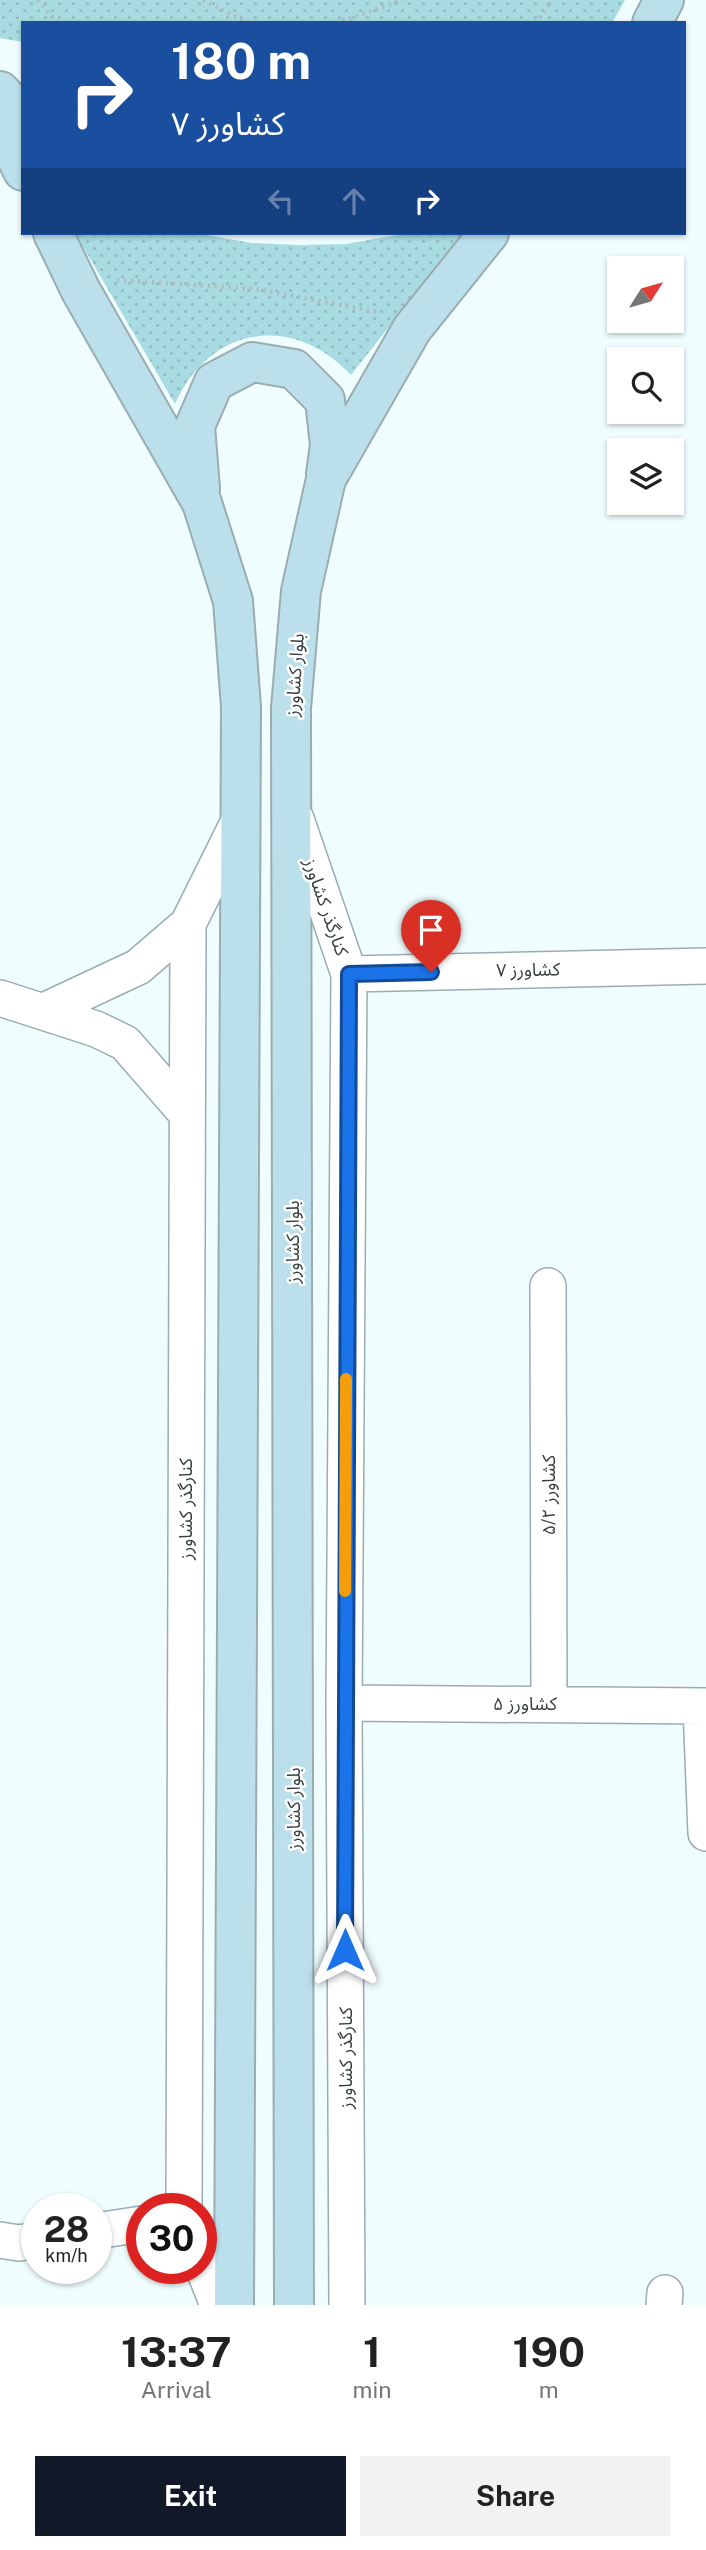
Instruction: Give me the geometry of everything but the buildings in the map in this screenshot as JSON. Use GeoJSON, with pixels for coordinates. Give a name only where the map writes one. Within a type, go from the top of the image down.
{"type":"FeatureCollection","features":[{"type":"Feature","properties":{"kind":"main road"},"geometry":{"type":"LineString","coordinates":[[653,21],[664,0]]}},
{"type":"Feature","properties":{"kind":"main road"},"geometry":{"type":"LineString","coordinates":[[0,91],[21,113]]}},
{"type":"Feature","properties":{"kind":"main road"},"geometry":{"type":"LineString","coordinates":[[0,124],[21,167]]}},
{"type":"Feature","properties":{"kind":"main road"},"geometry":{"type":"LineString","coordinates":[[54,235],[81,291],[202,503],[233,601],[241,707],[234,2305]]}},
{"type":"Feature","properties":{"kind":"main road","name":"بلوار کشاورز"},"geometry":{"type":"LineString","coordinates":[[294,2305],[291,708],[301,591],[326,479],[412,329],[487,235]]}},
{"type":"Feature","properties":{"kind":"main road"},"geometry":{"type":"LineString","coordinates":[[202,503],[195,426],[214,382],[252,362],[294,369],[324,400],[330,445],[326,479]]}},
{"type":"Feature","properties":{"kind":"street","name":"کنارگذر کشاورز"},"geometry":{"type":"LineString","coordinates":[[293,813],[349,974],[344,1703],[347,2305]]}},
{"type":"Feature","properties":{"kind":"street","name":"کنارگذر کشاورز"},"geometry":{"type":"LineString","coordinates":[[184,2193],[188,924],[239,821]]}},
{"type":"Feature","properties":{"kind":"street"},"geometry":{"type":"LineString","coordinates":[[44,1011],[138,967],[188,924]]}},
{"type":"Feature","properties":{"kind":"street","name":"کشاورز ۷"},"geometry":{"type":"LineString","coordinates":[[349,974],[706,966]]}},
{"type":"Feature","properties":{"kind":"street"},"geometry":{"type":"LineString","coordinates":[[0,998],[44,1011],[125,1043],[187,1114]]}},
{"type":"Feature","properties":{"kind":"street","name":"کشاورز ۵/۲"},"geometry":{"type":"LineString","coordinates":[[548,1286],[550,1704]]}},
{"type":"Feature","properties":{"kind":"street","name":"کشاورز ۵"},"geometry":{"type":"LineString","coordinates":[[344,1703],[703,1706]]}},
{"type":"Feature","properties":{"kind":"street"},"geometry":{"type":"LineString","coordinates":[[703,1706],[706,1833]]}},
{"type":"Feature","properties":{"kind":"street"},"geometry":{"type":"LineString","coordinates":[[0,2240],[21,2243]]}},
{"type":"Feature","properties":{"kind":"street"},"geometry":{"type":"LineString","coordinates":[[210,2284],[218,2305]]}},
{"type":"Feature","properties":{"kind":"path"},"geometry":{"type":"LineString","coordinates":[[38,0],[55,21]]}},
{"type":"Feature","properties":{"kind":"path"},"geometry":{"type":"LineString","coordinates":[[203,0],[245,21]]}},
{"type":"Feature","properties":{"kind":"path"},"geometry":{"type":"LineString","coordinates":[[342,21],[403,0]]}},
{"type":"Feature","properties":{"kind":"path"},"geometry":{"type":"LineString","coordinates":[[536,21],[552,0]]}},
{"type":"Feature","properties":{"kind":"path"},"geometry":{"type":"LineString","coordinates":[[81,291],[111,279],[256,289],[398,316],[412,329]]}},
{"type":"Feature","properties":{"kind":"shaded area"},"geometry":{"type":"Polygon","coordinates":[[[0,0],[625,0],[613,21],[21,21],[21,42],[0,38],[0,0]]]}},
{"type":"Feature","properties":{"kind":"shaded area"},"geometry":{"type":"Polygon","coordinates":[[[76,235],[206,235],[252,243],[299,245],[346,244],[397,235],[461,235],[351,375],[328,355],[304,342],[279,336],[254,337],[231,344],[209,357],[190,378],[175,404],[76,235]]]}},
{"type":"Feature","properties":{"kind":"slow traffic"},"geometry":{"type":"LineString","coordinates":[[345,1591],[346,1379]]}},
{"type":"Feature","properties":{"kind":"route"},"geometry":{"type":"LineString","coordinates":[[345,1950],[349,974],[431,972]]}}]}
